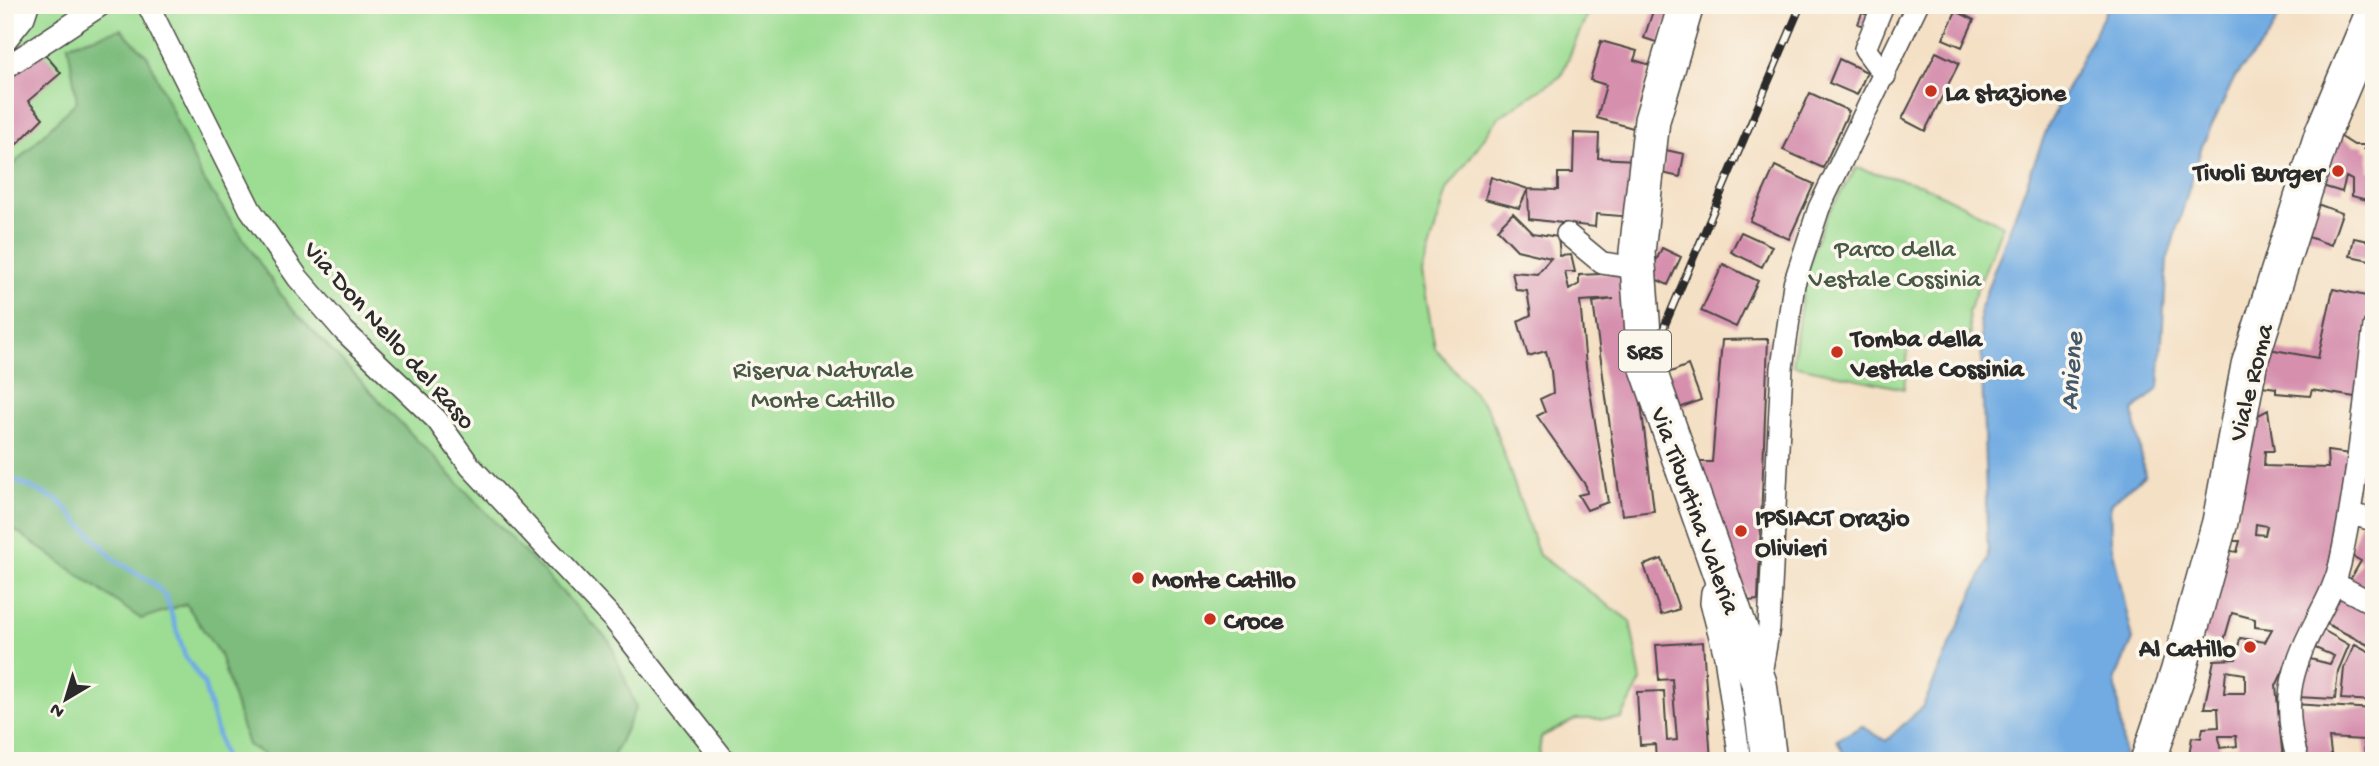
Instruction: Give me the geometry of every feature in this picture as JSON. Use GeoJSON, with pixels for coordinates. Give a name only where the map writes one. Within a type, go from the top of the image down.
{"type":"FeatureCollection","features":[{"type":"Feature","properties":{"kind":"main road","name":"Via Tiburtina Valeria"},"geometry":{"type":"LineString","coordinates":[[1686,5],[1652,120],[1637,252],[1645,360],[1759,683],[1769,761]]}},
{"type":"Feature","properties":{"kind":"main road","name":"Viale Roma"},"geometry":{"type":"LineString","coordinates":[[2148,761],[2183,657],[2220,522],[2249,365],[2323,132],[2374,11]]}},
{"type":"Feature","properties":{"kind":"street"},"geometry":{"type":"LineString","coordinates":[[5,41],[24,17],[28,5]]}},
{"type":"Feature","properties":{"kind":"street"},"geometry":{"type":"LineString","coordinates":[[5,68],[101,5]]}},
{"type":"Feature","properties":{"kind":"street","name":"Via Don Nello del Raso"},"geometry":{"type":"LineString","coordinates":[[148,5],[250,209],[298,278],[344,331],[437,421],[470,466],[615,621],[725,761]]}},
{"type":"Feature","properties":{"kind":"street"},"geometry":{"type":"LineString","coordinates":[[1883,5],[1866,49],[1885,76]]}},
{"type":"Feature","properties":{"kind":"street"},"geometry":{"type":"LineString","coordinates":[[1759,683],[1769,627],[1781,381],[1791,295],[1811,226],[1917,5]]}},
{"type":"Feature","properties":{"kind":"street"},"geometry":{"type":"LineString","coordinates":[[1567,234],[1602,263],[1639,268]]}},
{"type":"Feature","properties":{"kind":"street"},"geometry":{"type":"LineString","coordinates":[[2298,761],[2290,730],[2289,684],[2306,639],[2336,584],[2350,514],[2365,469],[2374,326]]}},
{"type":"Feature","properties":{"kind":"street"},"geometry":{"type":"LineString","coordinates":[[2350,514],[2374,520]]}},
{"type":"Feature","properties":{"kind":"street"},"geometry":{"type":"LineString","coordinates":[[1724,581],[1712,592],[1711,603],[1725,656],[1740,761]]}},
{"type":"Feature","properties":{"kind":"street"},"geometry":{"type":"LineString","coordinates":[[2336,584],[2374,604]]}},
{"type":"Feature","properties":{"kind":"green space","name":"Riserva Naturale Monte Catillo"},"geometry":{"type":"Polygon","coordinates":[[[5,5],[1591,5],[1561,76],[1499,117],[1447,190],[1422,273],[1435,348],[1488,409],[1539,555],[1630,621],[1641,681],[1621,719],[1576,719],[1541,737],[1538,761],[5,761],[5,5]]]}},
{"type":"Feature","properties":{"kind":"green space"},"geometry":{"type":"Polygon","coordinates":[[[121,29],[148,57],[201,176],[288,305],[610,642],[636,707],[611,761],[275,761],[248,745],[220,655],[186,604],[141,619],[5,523],[5,173],[77,101],[68,45],[121,29]]]}},
{"type":"Feature","properties":{"kind":"green space","name":"Parco della Vestale Cossinia"},"geometry":{"type":"Polygon","coordinates":[[[1856,168],[1922,185],[2003,225],[1968,312],[1970,336],[1909,341],[1904,389],[1793,365],[1804,288],[1813,251],[1827,215],[1856,168]]]}},
{"type":"Feature","properties":{"kind":"water","name":"Aniene"},"geometry":{"type":"Polygon","coordinates":[[[2109,5],[2285,5],[2269,36],[2235,77],[2202,146],[2167,261],[2159,388],[2133,411],[2145,475],[2110,504],[2111,542],[2133,640],[2115,679],[2125,761],[1847,761],[1837,740],[1862,726],[1886,741],[1923,706],[1988,560],[1980,308],[2048,126],[2109,5]]]}},
{"type":"Feature","properties":{"kind":"building"},"geometry":{"type":"Polygon","coordinates":[[[1655,5],[1672,5],[1659,43],[1644,38],[1655,5]]]}},
{"type":"Feature","properties":{"kind":"building"},"geometry":{"type":"Polygon","coordinates":[[[1956,11],[1974,20],[1962,47],[1943,39],[1956,11]]]}},
{"type":"Feature","properties":{"kind":"building"},"geometry":{"type":"Polygon","coordinates":[[[1862,13],[1869,15],[1865,26],[1858,24],[1862,13]]]}},
{"type":"Feature","properties":{"kind":"building"},"geometry":{"type":"Polygon","coordinates":[[[1601,41],[1637,51],[1634,60],[1650,65],[1633,128],[1597,118],[1606,85],[1590,80],[1601,41]]]}},
{"type":"Feature","properties":{"kind":"building"},"geometry":{"type":"Polygon","coordinates":[[[42,51],[61,73],[28,101],[43,118],[5,156],[5,82],[42,51]]]}},
{"type":"Feature","properties":{"kind":"building","name":"La stazione"},"geometry":{"type":"Polygon","coordinates":[[[1936,52],[1959,63],[1925,131],[1902,119],[1936,52]]]}},
{"type":"Feature","properties":{"kind":"building"},"geometry":{"type":"Polygon","coordinates":[[[1839,59],[1867,72],[1857,95],[1829,83],[1839,59]]]}},
{"type":"Feature","properties":{"kind":"building"},"geometry":{"type":"Polygon","coordinates":[[[1810,93],[1849,111],[1823,168],[1783,150],[1810,93]]]}},
{"type":"Feature","properties":{"kind":"building"},"geometry":{"type":"Polygon","coordinates":[[[1574,133],[1599,134],[1598,158],[1636,160],[1633,217],[1596,214],[1595,227],[1529,219],[1528,189],[1558,190],[1558,173],[1573,173],[1574,133]]]}},
{"type":"Feature","properties":{"kind":"building"},"geometry":{"type":"Polygon","coordinates":[[[2338,135],[2354,145],[2365,145],[2364,149],[2369,150],[2369,171],[2374,171],[2374,202],[2352,196],[2352,180],[2346,177],[2342,192],[2319,185],[2338,135]]]}},
{"type":"Feature","properties":{"kind":"building"},"geometry":{"type":"Polygon","coordinates":[[[1666,150],[1684,154],[1680,177],[1662,173],[1666,150]]]}},
{"type":"Feature","properties":{"kind":"building"},"geometry":{"type":"Polygon","coordinates":[[[1775,166],[1814,184],[1789,239],[1750,221],[1775,166]]]}},
{"type":"Feature","properties":{"kind":"building"},"geometry":{"type":"Polygon","coordinates":[[[1491,177],[1528,189],[1519,208],[1485,199],[1491,177]]]}},
{"type":"Feature","properties":{"kind":"building"},"geometry":{"type":"Polygon","coordinates":[[[2309,201],[2342,213],[2331,245],[2297,233],[2309,201]]]}},
{"type":"Feature","properties":{"kind":"building"},"geometry":{"type":"Polygon","coordinates":[[[1513,213],[1533,233],[1558,237],[1560,256],[1571,255],[1575,272],[1565,272],[1569,290],[1579,284],[1579,275],[1625,273],[1654,511],[1622,515],[1593,302],[1614,299],[1580,301],[1586,366],[1608,502],[1587,510],[1578,495],[1587,493],[1586,486],[1537,416],[1545,412],[1540,399],[1553,393],[1551,371],[1546,351],[1528,356],[1518,321],[1531,315],[1527,291],[1516,290],[1512,272],[1537,274],[1551,258],[1517,250],[1497,229],[1513,213]]]}},
{"type":"Feature","properties":{"kind":"building"},"geometry":{"type":"Polygon","coordinates":[[[1741,232],[1772,246],[1762,267],[1731,252],[1741,232]]]}},
{"type":"Feature","properties":{"kind":"building"},"geometry":{"type":"Polygon","coordinates":[[[2354,238],[2374,242],[2374,261],[2350,256],[2354,238]]]}},
{"type":"Feature","properties":{"kind":"building"},"geometry":{"type":"Polygon","coordinates":[[[1662,248],[1681,257],[1668,285],[1649,276],[1662,248]]]}},
{"type":"Feature","properties":{"kind":"building"},"geometry":{"type":"Polygon","coordinates":[[[1723,264],[1758,281],[1736,327],[1701,311],[1723,264]]]}},
{"type":"Feature","properties":{"kind":"building"},"geometry":{"type":"Polygon","coordinates":[[[2333,289],[2371,297],[2355,397],[2312,390],[2310,396],[2276,393],[2276,388],[2261,386],[2269,349],[2318,358],[2333,289]]]}},
{"type":"Feature","properties":{"kind":"building","name":"IPSIACT Orazio Olivieri"},"geometry":{"type":"Polygon","coordinates":[[[1768,339],[1758,600],[1748,601],[1695,462],[1712,462],[1722,340],[1768,339]]]}},
{"type":"Feature","properties":{"kind":"building"},"geometry":{"type":"Polygon","coordinates":[[[1688,365],[1701,400],[1674,410],[1661,376],[1688,365]]]}},
{"type":"Feature","properties":{"kind":"building"},"geometry":{"type":"Polygon","coordinates":[[[2374,389],[2374,465],[2366,465],[2374,389]]]}},
{"type":"Feature","properties":{"kind":"building"},"geometry":{"type":"Polygon","coordinates":[[[2268,410],[2274,451],[2265,451],[2264,466],[2328,468],[2327,451],[2351,454],[2346,490],[2324,585],[2276,686],[2283,761],[2188,761],[2192,737],[2201,738],[2203,728],[2219,727],[2218,708],[2204,708],[2214,660],[2236,659],[2240,638],[2265,642],[2272,629],[2255,627],[2255,619],[2232,613],[2223,644],[2200,637],[2224,550],[2237,552],[2240,541],[2233,541],[2251,429],[2249,420],[2268,410]],[[2256,524],[2255,534],[2265,535],[2267,526],[2256,524]],[[2226,671],[2224,693],[2245,693],[2245,674],[2226,671]],[[2219,736],[2220,748],[2237,746],[2236,736],[2219,736]]]}},
{"type":"Feature","properties":{"kind":"building"},"geometry":{"type":"Polygon","coordinates":[[[2363,476],[2374,476],[2374,511],[2362,508],[2363,476]]]}},
{"type":"Feature","properties":{"kind":"building"},"geometry":{"type":"Polygon","coordinates":[[[2361,521],[2374,525],[2374,599],[2347,585],[2361,561],[2349,554],[2361,521]]]}},
{"type":"Feature","properties":{"kind":"building"},"geometry":{"type":"Polygon","coordinates":[[[1662,559],[1679,609],[1661,615],[1644,565],[1662,559]]]}},
{"type":"Feature","properties":{"kind":"building"},"geometry":{"type":"Polygon","coordinates":[[[2341,590],[2374,609],[2374,648],[2323,622],[2341,590]]]}},
{"type":"Feature","properties":{"kind":"building"},"geometry":{"type":"Polygon","coordinates":[[[2323,630],[2349,645],[2338,671],[2335,699],[2297,697],[2310,659],[2330,664],[2334,656],[2315,648],[2323,630]]]}},
{"type":"Feature","properties":{"kind":"building"},"geometry":{"type":"Polygon","coordinates":[[[1703,642],[1711,761],[1656,761],[1655,744],[1640,745],[1637,692],[1664,691],[1667,741],[1677,740],[1672,679],[1659,680],[1656,645],[1703,642]]]}},
{"type":"Feature","properties":{"kind":"building"},"geometry":{"type":"Polygon","coordinates":[[[2355,644],[2374,654],[2374,701],[2341,699],[2344,668],[2355,644]]]}},
{"type":"Feature","properties":{"kind":"building"},"geometry":{"type":"Polygon","coordinates":[[[2293,704],[2374,709],[2374,757],[2365,756],[2364,740],[2329,738],[2332,761],[2303,761],[2293,704]]]}},
{"type":"Feature","properties":{"kind":"waterway"},"geometry":{"type":"LineString","coordinates":[[5,475],[59,501],[115,560],[154,584],[166,597],[185,656],[204,684],[225,761]]}},
{"type":"Feature","properties":{"kind":"railway"},"geometry":{"type":"LineString","coordinates":[[1659,339],[1801,5]]}},
{"type":"Feature","properties":{"kind":"place","name":"La stazione"},"geometry":{"type":"Point","coordinates":[1931,91]}},
{"type":"Feature","properties":{"kind":"place","name":"Tivoli Burger"},"geometry":{"type":"Point","coordinates":[2338,171]}},
{"type":"Feature","properties":{"kind":"place","name":"Tomba della Vestale Cossinia"},"geometry":{"type":"Point","coordinates":[1837,352]}},
{"type":"Feature","properties":{"kind":"place","name":"IPSIACT Orazio Olivieri"},"geometry":{"type":"Point","coordinates":[1741,531]}},
{"type":"Feature","properties":{"kind":"place","name":"Monte Catillo"},"geometry":{"type":"Point","coordinates":[1138,578]}},
{"type":"Feature","properties":{"kind":"place","name":"Croce"},"geometry":{"type":"Point","coordinates":[1210,619]}},
{"type":"Feature","properties":{"kind":"place","name":"Al Catillo"},"geometry":{"type":"Point","coordinates":[2250,647]}}]}
